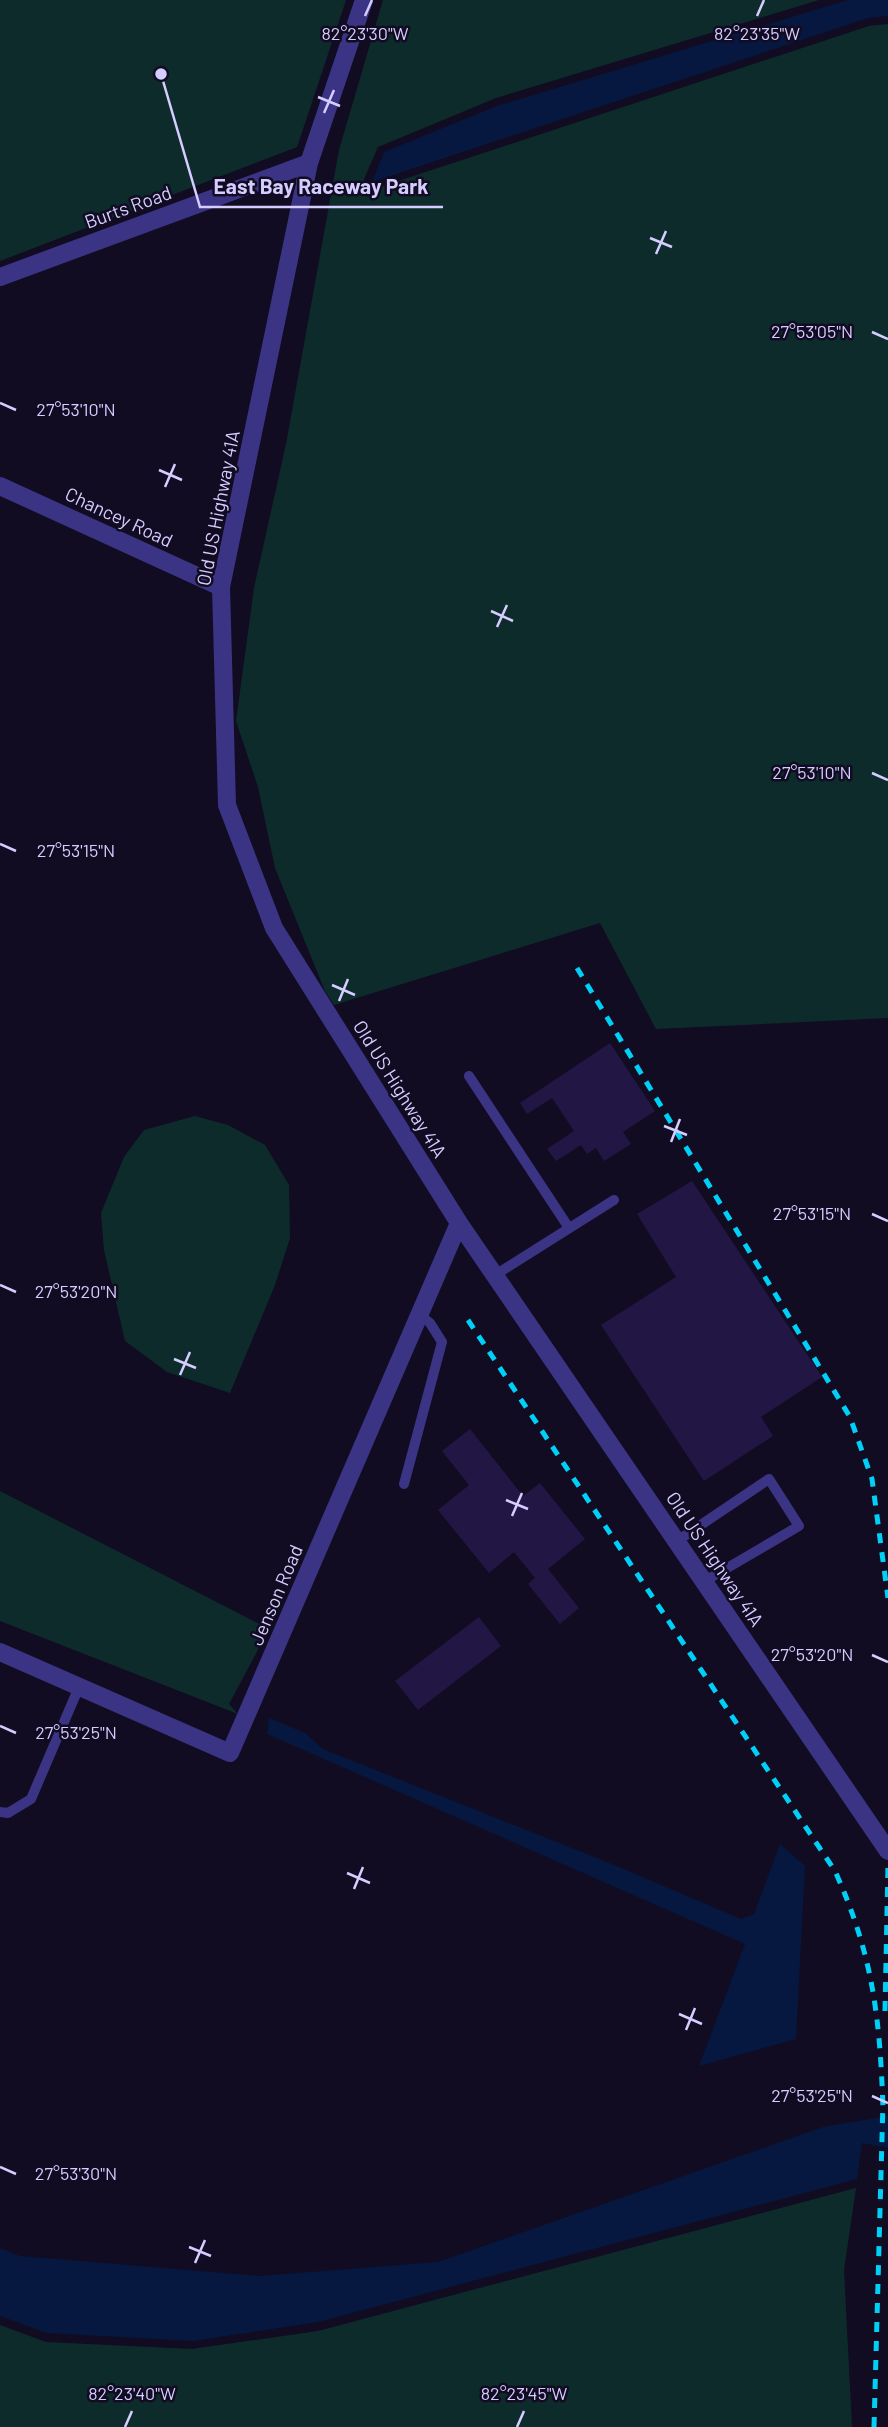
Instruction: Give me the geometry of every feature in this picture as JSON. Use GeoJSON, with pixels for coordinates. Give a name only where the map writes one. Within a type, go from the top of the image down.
{"type":"FeatureCollection","features":[{"type":"Feature","properties":{"kind":"street","name":"Old US Highway 41A"},"geometry":{"type":"LineString","coordinates":[[364,0],[309,163],[221,587],[226,806],[274,928],[459,1223],[888,1851]]}},
{"type":"Feature","properties":{"kind":"street","name":"Burts Road"},"geometry":{"type":"LineString","coordinates":[[0,277],[309,163]]}},
{"type":"Feature","properties":{"kind":"street","name":"Chancey Road"},"geometry":{"type":"LineString","coordinates":[[0,486],[221,587]]}},
{"type":"Feature","properties":{"kind":"street","name":"Jenson Road"},"geometry":{"type":"LineString","coordinates":[[0,1652],[230,1754],[459,1223]]}},
{"type":"Feature","properties":{"kind":"lane"},"geometry":{"type":"LineString","coordinates":[[469,1076],[569,1228]]}},
{"type":"Feature","properties":{"kind":"lane"},"geometry":{"type":"LineString","coordinates":[[495,1275],[614,1200]]}},
{"type":"Feature","properties":{"kind":"lane"},"geometry":{"type":"LineString","coordinates":[[404,1484],[442,1342],[430,1323],[419,1314]]}},
{"type":"Feature","properties":{"kind":"lane"},"geometry":{"type":"LineString","coordinates":[[677,1541],[769,1479],[799,1526],[705,1581]]}},
{"type":"Feature","properties":{"kind":"lane"},"geometry":{"type":"LineString","coordinates":[[0,1812],[8,1813],[31,1799],[79,1687]]}},
{"type":"Feature","properties":{"kind":"green space"},"geometry":{"type":"Polygon","coordinates":[[[0,0],[346,0],[297,147],[0,261],[0,0]]]}},
{"type":"Feature","properties":{"kind":"green space"},"geometry":{"type":"Polygon","coordinates":[[[383,0],[819,0],[496,98],[378,147],[364,179],[366,188],[371,190],[869,26],[888,24],[888,1018],[656,1029],[600,923],[334,1005],[325,991],[275,868],[258,787],[236,721],[254,588],[286,444],[339,150],[383,0]]]}},
{"type":"Feature","properties":{"kind":"green space"},"geometry":{"type":"Polygon","coordinates":[[[195,1116],[228,1125],[265,1145],[289,1185],[290,1238],[275,1285],[230,1393],[167,1372],[125,1341],[104,1250],[101,1213],[124,1157],[144,1130],[195,1116]]]}},
{"type":"Feature","properties":{"kind":"green space"},"geometry":{"type":"Polygon","coordinates":[[[0,1491],[269,1629],[229,1704],[238,1714],[0,1621],[0,1491]]]}},
{"type":"Feature","properties":{"kind":"green space"},"geometry":{"type":"Polygon","coordinates":[[[856,2188],[844,2270],[852,2427],[0,2427],[0,2325],[46,2342],[192,2349],[318,2331],[856,2188]]]}},
{"type":"Feature","properties":{"kind":"water"},"geometry":{"type":"Polygon","coordinates":[[[848,0],[888,0],[888,16],[868,18],[372,182],[384,152],[497,106],[848,0]]]}},
{"type":"Feature","properties":{"kind":"water"},"geometry":{"type":"Polygon","coordinates":[[[269,1718],[305,1733],[323,1749],[612,1864],[741,1919],[754,1914],[780,1844],[805,1866],[796,2039],[699,2066],[745,1944],[267,1734],[269,1718]]]}},
{"type":"Feature","properties":{"kind":"water"},"geometry":{"type":"Polygon","coordinates":[[[888,2116],[888,2148],[862,2143],[857,2179],[318,2322],[193,2341],[47,2333],[0,2316],[0,2248],[20,2256],[260,2276],[438,2262],[823,2127],[888,2116]]]}},
{"type":"Feature","properties":{"kind":"building"},"geometry":{"type":"Polygon","coordinates":[[[610,1043],[655,1111],[623,1132],[631,1144],[604,1161],[596,1148],[587,1154],[581,1145],[556,1161],[547,1149],[574,1131],[552,1098],[527,1114],[520,1103],[610,1043]]]}},
{"type":"Feature","properties":{"kind":"building"},"geometry":{"type":"Polygon","coordinates":[[[692,1181],[822,1377],[761,1417],[773,1436],[704,1481],[601,1325],[676,1277],[637,1214],[692,1181]]]}},
{"type":"Feature","properties":{"kind":"building"},"geometry":{"type":"Polygon","coordinates":[[[470,1429],[523,1496],[540,1483],[585,1539],[548,1569],[579,1608],[560,1624],[528,1584],[535,1578],[514,1552],[489,1573],[438,1510],[469,1485],[442,1451],[470,1429]]]}},
{"type":"Feature","properties":{"kind":"building"},"geometry":{"type":"Polygon","coordinates":[[[479,1617],[501,1646],[418,1710],[395,1681],[479,1617]]]}},
{"type":"Feature","properties":{"kind":"railway"},"geometry":{"type":"LineString","coordinates":[[577,968],[850,1417],[872,1479],[888,1598]]}},
{"type":"Feature","properties":{"kind":"railway"},"geometry":{"type":"LineString","coordinates":[[468,1320],[835,1871],[858,1931],[872,1987],[880,2045],[883,2109]]}},
{"type":"Feature","properties":{"kind":"railway"},"geometry":{"type":"LineString","coordinates":[[885,2011],[888,1865]]}},
{"type":"Feature","properties":{"kind":"railway"},"geometry":{"type":"LineString","coordinates":[[874,2427],[883,2102]]}},
{"type":"Feature","properties":{"kind":"place","name":"East Bay Raceway Park"},"geometry":{"type":"Point","coordinates":[161,74]}}]}
